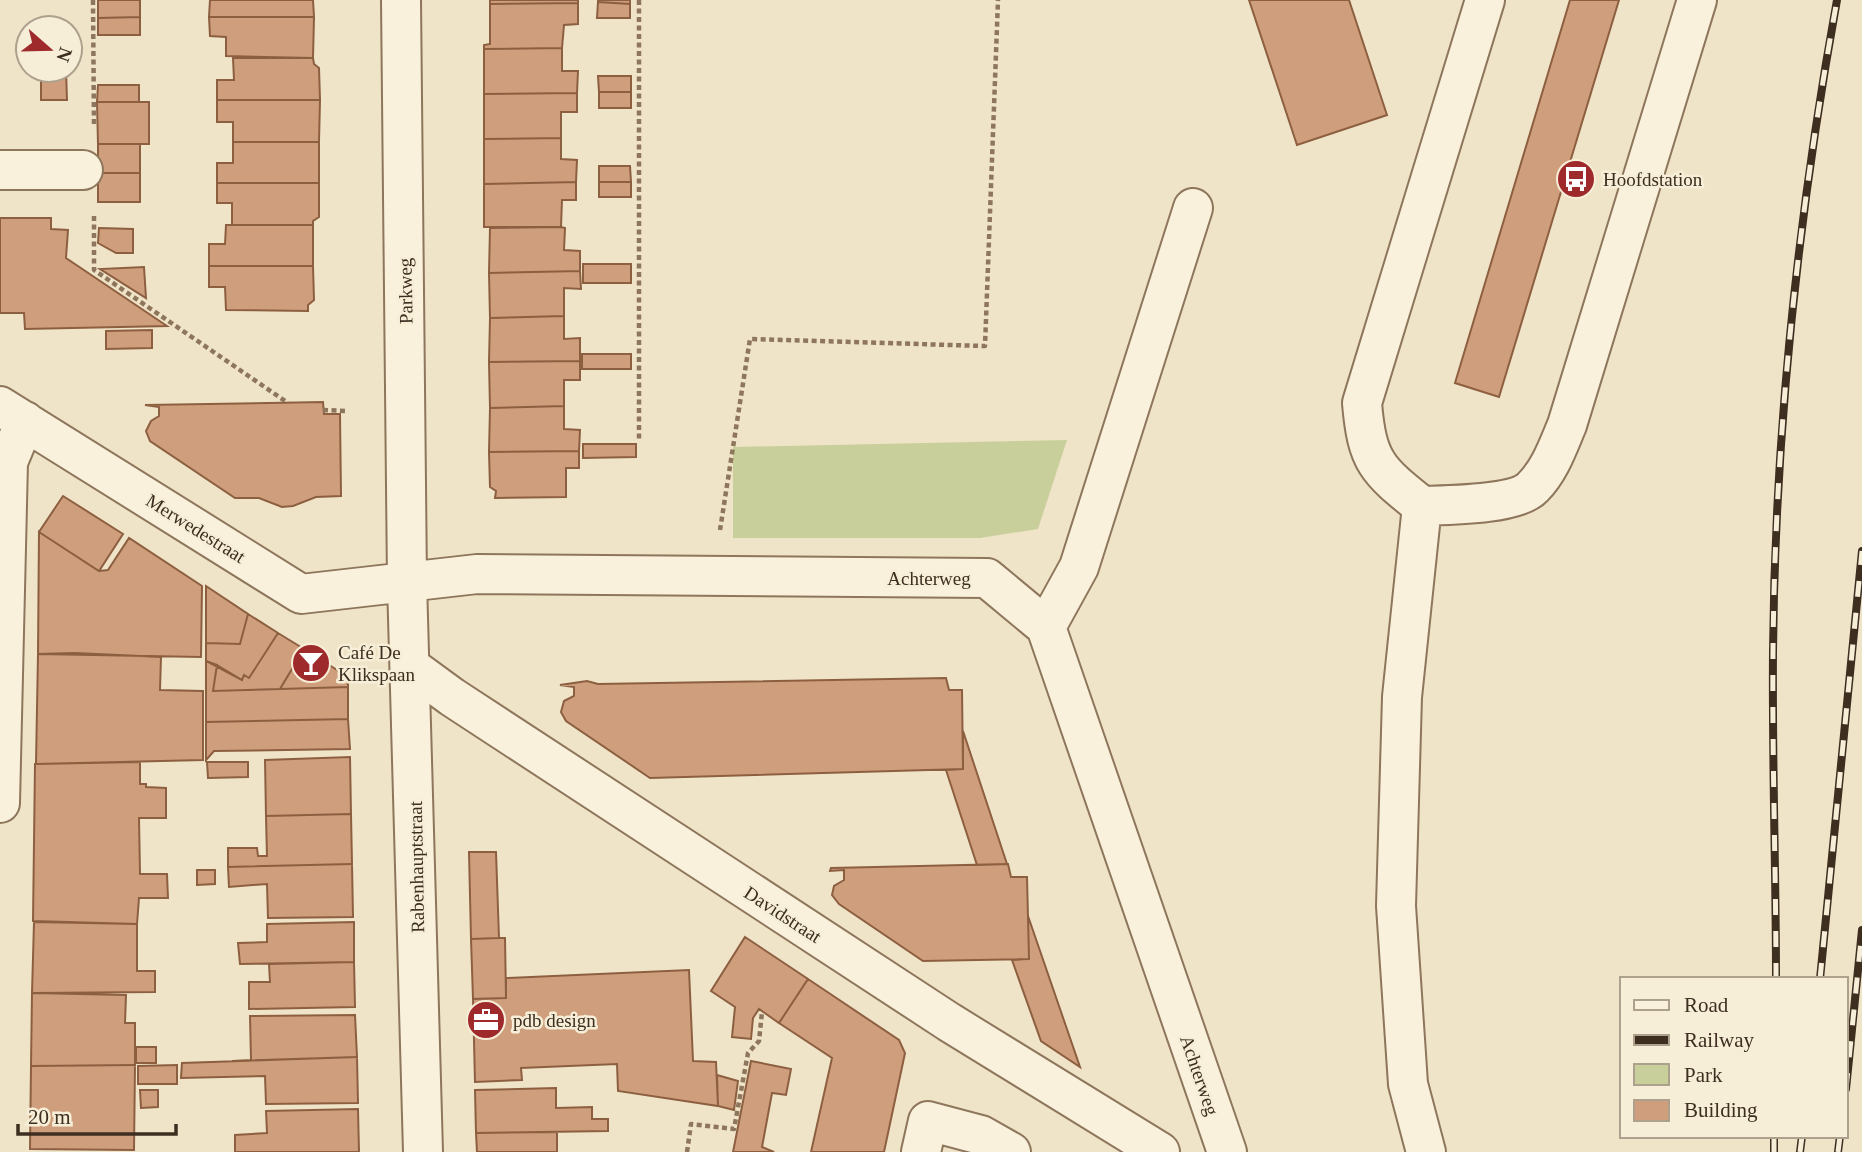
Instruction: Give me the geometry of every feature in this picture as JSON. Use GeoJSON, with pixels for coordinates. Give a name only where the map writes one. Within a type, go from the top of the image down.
{"type":"FeatureCollection","features":[{"type":"Feature","properties":{"kind":"street","name":"Parkweg"},"geometry":{"type":"LineString","coordinates":[[401,0],[407,582]]}},
{"type":"Feature","properties":{"kind":"street"},"geometry":{"type":"LineString","coordinates":[[1485,0],[1362,403],[1365,441],[1382,474],[1422,506],[1482,504],[1532,490],[1551,462],[1567,425],[1698,0]]}},
{"type":"Feature","properties":{"kind":"street"},"geometry":{"type":"LineString","coordinates":[[0,170],[83,170]]}},
{"type":"Feature","properties":{"kind":"street"},"geometry":{"type":"LineString","coordinates":[[1046,627],[1079,568],[1193,208]]}},
{"type":"Feature","properties":{"kind":"street","name":"Merwedestraat"},"geometry":{"type":"LineString","coordinates":[[12,414],[301,594],[407,582]]}},
{"type":"Feature","properties":{"kind":"street"},"geometry":{"type":"LineString","coordinates":[[0,803],[8,462],[12,414]]}},
{"type":"Feature","properties":{"kind":"street"},"geometry":{"type":"LineString","coordinates":[[1422,506],[1402,698],[1396,905],[1408,1084],[1426,1152]]}},
{"type":"Feature","properties":{"kind":"street","name":"Achterweg"},"geometry":{"type":"LineString","coordinates":[[407,582],[477,574],[986,578],[1046,627],[1227,1152]]}},
{"type":"Feature","properties":{"kind":"street","name":"Rabenhauptstraat"},"geometry":{"type":"LineString","coordinates":[[407,582],[423,1152]]}},
{"type":"Feature","properties":{"kind":"street","name":"Davidstraat"},"geometry":{"type":"LineString","coordinates":[[411,667],[476,713],[949,1022],[1160,1152]]}},
{"type":"Feature","properties":{"kind":"street"},"geometry":{"type":"LineString","coordinates":[[921,1152],[928,1121],[981,1135],[1010,1152]]}},
{"type":"Feature","properties":{"kind":"path"},"geometry":{"type":"LineString","coordinates":[[93,0],[94,131]]}},
{"type":"Feature","properties":{"kind":"path"},"geometry":{"type":"LineString","coordinates":[[639,0],[639,442]]}},
{"type":"Feature","properties":{"kind":"path"},"geometry":{"type":"LineString","coordinates":[[712,576],[750,339],[985,346],[998,0]]}},
{"type":"Feature","properties":{"kind":"path"},"geometry":{"type":"LineString","coordinates":[[94,208],[94,270],[288,402]]}},
{"type":"Feature","properties":{"kind":"path"},"geometry":{"type":"LineString","coordinates":[[323,410],[348,411]]}},
{"type":"Feature","properties":{"kind":"path"},"geometry":{"type":"LineString","coordinates":[[687,1152],[691,1124],[734,1129],[748,1053],[758,1041],[762,1012]]}},
{"type":"Feature","properties":{"kind":"green space"},"geometry":{"type":"Polygon","coordinates":[[[1067,440],[1038,529],[980,538],[733,538],[733,447],[1067,440]]]}},
{"type":"Feature","properties":{"kind":"building"},"geometry":{"type":"Polygon","coordinates":[[[98,0],[140,0],[140,17],[98,18],[98,0]]]}},
{"type":"Feature","properties":{"kind":"building"},"geometry":{"type":"Polygon","coordinates":[[[210,0],[313,0],[314,17],[209,17],[210,0]]]}},
{"type":"Feature","properties":{"kind":"building"},"geometry":{"type":"Polygon","coordinates":[[[490,0],[578,0],[578,3],[490,4],[490,0]]]}},
{"type":"Feature","properties":{"kind":"building"},"geometry":{"type":"Polygon","coordinates":[[[630,0],[630,4],[598,2],[630,0]]]}},
{"type":"Feature","properties":{"kind":"building"},"geometry":{"type":"Polygon","coordinates":[[[1249,0],[1349,0],[1387,115],[1297,145],[1249,0]]]}},
{"type":"Feature","properties":{"kind":"building"},"geometry":{"type":"Polygon","coordinates":[[[1570,0],[1619,0],[1499,397],[1455,383],[1570,0]]]}},
{"type":"Feature","properties":{"kind":"building"},"geometry":{"type":"Polygon","coordinates":[[[598,2],[630,4],[630,18],[597,18],[598,2]]]}},
{"type":"Feature","properties":{"kind":"building"},"geometry":{"type":"Polygon","coordinates":[[[578,3],[578,24],[564,25],[562,48],[484,49],[484,45],[490,44],[490,4],[578,3]]]}},
{"type":"Feature","properties":{"kind":"building"},"geometry":{"type":"Polygon","coordinates":[[[140,17],[140,35],[98,35],[98,18],[140,17]]]}},
{"type":"Feature","properties":{"kind":"building"},"geometry":{"type":"Polygon","coordinates":[[[209,17],[314,17],[313,58],[226,56],[226,37],[210,36],[209,17]]]}},
{"type":"Feature","properties":{"kind":"building"},"geometry":{"type":"Polygon","coordinates":[[[562,48],[562,71],[578,71],[577,93],[484,94],[484,49],[562,48]]]}},
{"type":"Feature","properties":{"kind":"building"},"geometry":{"type":"Polygon","coordinates":[[[233,58],[313,58],[314,64],[319,68],[320,100],[217,100],[217,80],[234,80],[233,58]]]}},
{"type":"Feature","properties":{"kind":"building"},"geometry":{"type":"Polygon","coordinates":[[[598,76],[631,76],[631,92],[599,92],[598,76]]]}},
{"type":"Feature","properties":{"kind":"building"},"geometry":{"type":"Polygon","coordinates":[[[41,84],[66,84],[67,100],[41,100],[41,84]]]}},
{"type":"Feature","properties":{"kind":"building"},"geometry":{"type":"Polygon","coordinates":[[[98,85],[139,85],[139,102],[97,102],[98,85]]]}},
{"type":"Feature","properties":{"kind":"building"},"geometry":{"type":"Polygon","coordinates":[[[599,92],[631,92],[631,108],[599,108],[599,92]]]}},
{"type":"Feature","properties":{"kind":"building"},"geometry":{"type":"Polygon","coordinates":[[[577,93],[577,112],[561,112],[561,138],[484,139],[484,94],[577,93]]]}},
{"type":"Feature","properties":{"kind":"building"},"geometry":{"type":"Polygon","coordinates":[[[217,100],[320,100],[319,142],[233,142],[233,122],[217,122],[217,100]]]}},
{"type":"Feature","properties":{"kind":"building"},"geometry":{"type":"Polygon","coordinates":[[[97,102],[149,102],[149,144],[98,144],[97,102]]]}},
{"type":"Feature","properties":{"kind":"building"},"geometry":{"type":"Polygon","coordinates":[[[561,138],[561,159],[577,160],[576,182],[484,184],[484,139],[561,138]]]}},
{"type":"Feature","properties":{"kind":"building"},"geometry":{"type":"Polygon","coordinates":[[[233,142],[319,142],[319,183],[217,183],[217,163],[233,163],[233,142]]]}},
{"type":"Feature","properties":{"kind":"building"},"geometry":{"type":"Polygon","coordinates":[[[98,144],[140,144],[140,173],[98,173],[98,144]]]}},
{"type":"Feature","properties":{"kind":"building"},"geometry":{"type":"Polygon","coordinates":[[[599,166],[630,166],[631,182],[599,182],[599,166]]]}},
{"type":"Feature","properties":{"kind":"building"},"geometry":{"type":"Polygon","coordinates":[[[98,173],[140,173],[140,202],[98,202],[98,173]]]}},
{"type":"Feature","properties":{"kind":"building"},"geometry":{"type":"Polygon","coordinates":[[[576,182],[576,200],[562,200],[561,227],[484,227],[484,184],[576,182]]]}},
{"type":"Feature","properties":{"kind":"building"},"geometry":{"type":"Polygon","coordinates":[[[599,182],[631,182],[631,197],[599,197],[599,182]]]}},
{"type":"Feature","properties":{"kind":"building"},"geometry":{"type":"Polygon","coordinates":[[[217,183],[319,183],[319,217],[313,221],[313,225],[232,225],[232,203],[217,203],[217,183]]]}},
{"type":"Feature","properties":{"kind":"building"},"geometry":{"type":"Polygon","coordinates":[[[0,218],[51,218],[51,229],[68,230],[66,258],[167,326],[25,329],[24,313],[0,313],[0,218]]]}},
{"type":"Feature","properties":{"kind":"building"},"geometry":{"type":"Polygon","coordinates":[[[226,225],[313,225],[313,266],[209,266],[209,244],[225,244],[226,225]]]}},
{"type":"Feature","properties":{"kind":"building"},"geometry":{"type":"Polygon","coordinates":[[[99,228],[133,229],[133,253],[116,253],[98,243],[99,228]]]}},
{"type":"Feature","properties":{"kind":"building"},"geometry":{"type":"Polygon","coordinates":[[[490,228],[565,228],[564,250],[580,251],[580,271],[489,273],[490,228]]]}},
{"type":"Feature","properties":{"kind":"building"},"geometry":{"type":"Polygon","coordinates":[[[583,264],[631,264],[631,283],[583,283],[583,264]]]}},
{"type":"Feature","properties":{"kind":"building"},"geometry":{"type":"Polygon","coordinates":[[[209,266],[313,266],[314,300],[308,305],[308,311],[226,310],[225,287],[209,287],[209,266]]]}},
{"type":"Feature","properties":{"kind":"building"},"geometry":{"type":"Polygon","coordinates":[[[144,267],[146,298],[100,269],[144,267]]]}},
{"type":"Feature","properties":{"kind":"building"},"geometry":{"type":"Polygon","coordinates":[[[580,271],[581,289],[564,288],[564,316],[490,318],[489,273],[580,271]]]}},
{"type":"Feature","properties":{"kind":"building"},"geometry":{"type":"Polygon","coordinates":[[[564,316],[564,339],[580,338],[580,361],[489,362],[490,318],[564,316]]]}},
{"type":"Feature","properties":{"kind":"building"},"geometry":{"type":"Polygon","coordinates":[[[152,330],[152,348],[106,349],[106,331],[152,330]]]}},
{"type":"Feature","properties":{"kind":"building"},"geometry":{"type":"Polygon","coordinates":[[[582,354],[631,354],[631,369],[582,369],[582,354]]]}},
{"type":"Feature","properties":{"kind":"building"},"geometry":{"type":"Polygon","coordinates":[[[580,361],[580,380],[564,380],[564,406],[490,408],[489,362],[580,361]]]}},
{"type":"Feature","properties":{"kind":"building"},"geometry":{"type":"Polygon","coordinates":[[[323,402],[324,414],[340,414],[341,496],[316,497],[293,506],[282,507],[259,498],[235,498],[150,441],[146,431],[151,421],[159,416],[159,407],[145,405],[323,402]]]}},
{"type":"Feature","properties":{"kind":"building"},"geometry":{"type":"Polygon","coordinates":[[[564,406],[564,429],[580,430],[579,451],[489,452],[490,408],[564,406]]]}},
{"type":"Feature","properties":{"kind":"building"},"geometry":{"type":"Polygon","coordinates":[[[583,444],[636,444],[636,457],[583,458],[583,444]]]}},
{"type":"Feature","properties":{"kind":"building"},"geometry":{"type":"Polygon","coordinates":[[[579,451],[579,468],[566,468],[566,497],[495,498],[496,491],[490,487],[489,452],[579,451]]]}},
{"type":"Feature","properties":{"kind":"building"},"geometry":{"type":"Polygon","coordinates":[[[63,496],[123,534],[99,571],[39,532],[63,496]]]}},
{"type":"Feature","properties":{"kind":"building"},"geometry":{"type":"Polygon","coordinates":[[[39,532],[99,571],[108,570],[129,538],[202,586],[201,657],[38,654],[39,532]]]}},
{"type":"Feature","properties":{"kind":"building"},"geometry":{"type":"Polygon","coordinates":[[[206,586],[248,614],[240,644],[206,643],[206,586]]]}},
{"type":"Feature","properties":{"kind":"building"},"geometry":{"type":"Polygon","coordinates":[[[248,614],[278,633],[249,678],[244,675],[242,680],[206,661],[206,643],[240,644],[248,614]]]}},
{"type":"Feature","properties":{"kind":"building"},"geometry":{"type":"Polygon","coordinates":[[[278,633],[304,649],[280,689],[213,691],[217,665],[242,680],[244,675],[249,678],[278,633]]]}},
{"type":"Feature","properties":{"kind":"building","name":"Café De Klikspaan"},"geometry":{"type":"Polygon","coordinates":[[[304,649],[348,677],[348,687],[280,689],[304,649]]]}},
{"type":"Feature","properties":{"kind":"building"},"geometry":{"type":"Polygon","coordinates":[[[38,654],[161,657],[160,690],[203,691],[203,760],[36,764],[38,654]]]}},
{"type":"Feature","properties":{"kind":"building"},"geometry":{"type":"Polygon","coordinates":[[[206,661],[217,665],[213,691],[348,687],[348,719],[206,722],[206,661]]]}},
{"type":"Feature","properties":{"kind":"building"},"geometry":{"type":"Polygon","coordinates":[[[946,678],[949,690],[962,690],[963,769],[650,778],[566,721],[561,712],[564,701],[574,696],[574,687],[560,685],[587,681],[598,684],[946,678]]]}},
{"type":"Feature","properties":{"kind":"building"},"geometry":{"type":"Polygon","coordinates":[[[348,719],[350,749],[214,751],[206,760],[206,722],[348,719]]]}},
{"type":"Feature","properties":{"kind":"building"},"geometry":{"type":"Polygon","coordinates":[[[963,731],[1007,864],[977,865],[946,770],[963,769],[963,731]]]}},
{"type":"Feature","properties":{"kind":"building"},"geometry":{"type":"Polygon","coordinates":[[[350,757],[351,814],[266,816],[265,760],[350,757]]]}},
{"type":"Feature","properties":{"kind":"building"},"geometry":{"type":"Polygon","coordinates":[[[140,762],[140,784],[166,788],[166,818],[139,818],[140,874],[167,874],[168,898],[139,898],[137,924],[33,921],[35,764],[140,762]]]}},
{"type":"Feature","properties":{"kind":"building"},"geometry":{"type":"Polygon","coordinates":[[[207,762],[248,762],[248,777],[208,778],[207,762]]]}},
{"type":"Feature","properties":{"kind":"building"},"geometry":{"type":"Polygon","coordinates":[[[351,814],[352,864],[228,867],[228,848],[257,848],[258,856],[267,856],[266,816],[351,814]]]}},
{"type":"Feature","properties":{"kind":"building"},"geometry":{"type":"Polygon","coordinates":[[[469,852],[496,852],[499,938],[471,939],[469,852]]]}},
{"type":"Feature","properties":{"kind":"building"},"geometry":{"type":"Polygon","coordinates":[[[352,864],[353,917],[268,918],[267,884],[229,887],[228,867],[352,864]]]}},
{"type":"Feature","properties":{"kind":"building"},"geometry":{"type":"Polygon","coordinates":[[[1008,864],[1011,877],[1027,877],[1029,959],[923,961],[839,904],[832,895],[834,886],[844,880],[844,870],[830,871],[831,868],[1008,864]]]}},
{"type":"Feature","properties":{"kind":"building"},"geometry":{"type":"Polygon","coordinates":[[[197,870],[215,870],[215,884],[197,885],[197,870]]]}},
{"type":"Feature","properties":{"kind":"building"},"geometry":{"type":"Polygon","coordinates":[[[1028,916],[1080,1067],[1041,1041],[1012,960],[1029,959],[1028,916]]]}},
{"type":"Feature","properties":{"kind":"building"},"geometry":{"type":"Polygon","coordinates":[[[34,922],[137,924],[137,971],[155,971],[155,992],[32,993],[34,922]]]}},
{"type":"Feature","properties":{"kind":"building"},"geometry":{"type":"Polygon","coordinates":[[[354,922],[354,962],[240,964],[238,943],[267,942],[267,924],[354,922]]]}},
{"type":"Feature","properties":{"kind":"building"},"geometry":{"type":"Polygon","coordinates":[[[745,937],[808,979],[779,1023],[759,1009],[753,1018],[751,1039],[732,1037],[735,1007],[711,991],[745,937]]]}},
{"type":"Feature","properties":{"kind":"building"},"geometry":{"type":"Polygon","coordinates":[[[505,938],[506,998],[473,999],[471,939],[505,938]]]}},
{"type":"Feature","properties":{"kind":"building"},"geometry":{"type":"Polygon","coordinates":[[[354,962],[355,1007],[249,1009],[249,982],[270,982],[269,964],[354,962]]]}},
{"type":"Feature","properties":{"kind":"building"},"geometry":{"type":"Polygon","coordinates":[[[689,970],[693,1061],[716,1062],[718,1106],[618,1091],[617,1064],[521,1068],[522,1080],[475,1082],[473,999],[506,998],[506,978],[689,970]]]}},
{"type":"Feature","properties":{"kind":"building"},"geometry":{"type":"Polygon","coordinates":[[[808,979],[899,1040],[905,1053],[884,1152],[811,1152],[832,1058],[779,1023],[808,979]]]}},
{"type":"Feature","properties":{"kind":"building"},"geometry":{"type":"Polygon","coordinates":[[[32,993],[126,995],[125,1023],[135,1023],[135,1065],[31,1066],[32,993]]]}},
{"type":"Feature","properties":{"kind":"building"},"geometry":{"type":"Polygon","coordinates":[[[355,1015],[357,1057],[232,1061],[251,1060],[250,1016],[355,1015]]]}},
{"type":"Feature","properties":{"kind":"building"},"geometry":{"type":"Polygon","coordinates":[[[136,1047],[156,1047],[156,1063],[136,1063],[136,1047]]]}},
{"type":"Feature","properties":{"kind":"building"},"geometry":{"type":"Polygon","coordinates":[[[357,1057],[358,1103],[266,1104],[265,1076],[181,1078],[182,1063],[357,1057]]]}},
{"type":"Feature","properties":{"kind":"building"},"geometry":{"type":"Polygon","coordinates":[[[751,1061],[791,1069],[786,1095],[772,1093],[762,1147],[774,1152],[733,1152],[751,1061]]]}},
{"type":"Feature","properties":{"kind":"building"},"geometry":{"type":"Polygon","coordinates":[[[135,1065],[134,1150],[30,1149],[31,1066],[135,1065]]]}},
{"type":"Feature","properties":{"kind":"building"},"geometry":{"type":"Polygon","coordinates":[[[177,1065],[177,1084],[138,1084],[138,1066],[177,1065]]]}},
{"type":"Feature","properties":{"kind":"building"},"geometry":{"type":"Polygon","coordinates":[[[717,1075],[738,1081],[734,1110],[718,1106],[717,1075]]]}},
{"type":"Feature","properties":{"kind":"building"},"geometry":{"type":"Polygon","coordinates":[[[556,1088],[556,1108],[592,1107],[592,1119],[608,1119],[608,1131],[476,1133],[475,1090],[556,1088]]]}},
{"type":"Feature","properties":{"kind":"building"},"geometry":{"type":"Polygon","coordinates":[[[140,1090],[158,1090],[158,1107],[141,1108],[140,1090]]]}},
{"type":"Feature","properties":{"kind":"building"},"geometry":{"type":"Polygon","coordinates":[[[358,1109],[359,1152],[235,1152],[235,1135],[267,1133],[266,1111],[358,1109]]]}},
{"type":"Feature","properties":{"kind":"building"},"geometry":{"type":"Polygon","coordinates":[[[557,1132],[557,1152],[477,1152],[476,1133],[557,1132]]]}},
{"type":"Feature","properties":{"kind":"railway"},"geometry":{"type":"LineString","coordinates":[[1776,977],[1773,651],[1778,487],[1800,243],[1837,0]]}},
{"type":"Feature","properties":{"kind":"railway"},"geometry":{"type":"LineString","coordinates":[[1820,977],[1862,551]]}},
{"type":"Feature","properties":{"kind":"railway"},"geometry":{"type":"LineString","coordinates":[[1848,1069],[1862,930]]}},
{"type":"Feature","properties":{"kind":"railway"},"geometry":{"type":"LineString","coordinates":[[1774,1138],[1774,1152]]}},
{"type":"Feature","properties":{"kind":"railway"},"geometry":{"type":"LineString","coordinates":[[1800,1152],[1802,1138]]}},
{"type":"Feature","properties":{"kind":"railway"},"geometry":{"type":"LineString","coordinates":[[1838,1152],[1840,1138]]}},
{"type":"Feature","properties":{"kind":"place","name":"Hoofdstation"},"geometry":{"type":"Point","coordinates":[1576,179]}},
{"type":"Feature","properties":{"kind":"place","name":"Café De Klikspaan"},"geometry":{"type":"Point","coordinates":[311,663]}},
{"type":"Feature","properties":{"kind":"place","name":"pdb design"},"geometry":{"type":"Point","coordinates":[486,1020]}}]}
